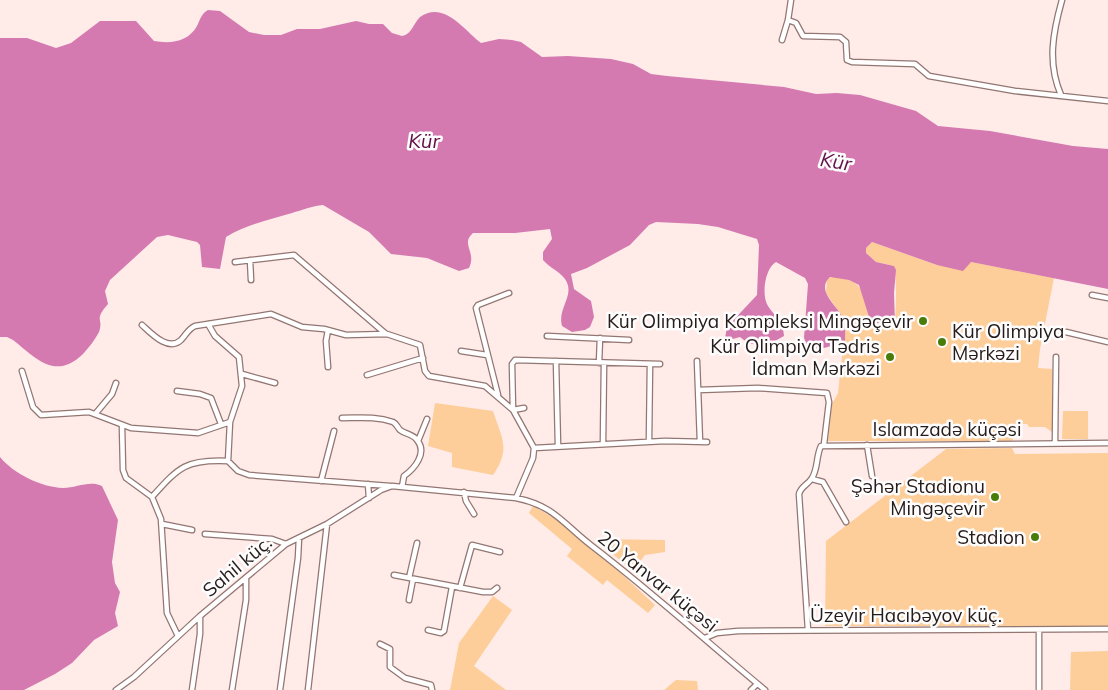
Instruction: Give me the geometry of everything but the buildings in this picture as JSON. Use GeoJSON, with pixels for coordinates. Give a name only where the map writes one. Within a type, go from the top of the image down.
{"type":"FeatureCollection","features":[{"type":"Feature","properties":{"kind":"street"},"geometry":{"type":"LineString","coordinates":[[782,40],[791,0]]}},
{"type":"Feature","properties":{"kind":"street"},"geometry":{"type":"LineString","coordinates":[[1061,96],[1054,72],[1052,43],[1062,0]]}},
{"type":"Feature","properties":{"kind":"street"},"geometry":{"type":"LineString","coordinates":[[788,20],[796,23],[803,36],[832,36],[844,40],[845,57],[852,62],[916,64],[929,76],[1015,91],[1108,101]]}},
{"type":"Feature","properties":{"kind":"street"},"geometry":{"type":"LineString","coordinates":[[235,262],[289,254],[299,257],[386,334]]}},
{"type":"Feature","properties":{"kind":"street"},"geometry":{"type":"LineString","coordinates":[[250,260],[251,280]]}},
{"type":"Feature","properties":{"kind":"street"},"geometry":{"type":"LineString","coordinates":[[498,396],[476,308],[478,305],[510,293]]}},
{"type":"Feature","properties":{"kind":"street"},"geometry":{"type":"LineString","coordinates":[[1092,295],[1108,298]]}},
{"type":"Feature","properties":{"kind":"street"},"geometry":{"type":"LineString","coordinates":[[142,325],[159,340],[173,342],[180,340],[189,329],[271,314],[298,326],[328,330],[346,336],[386,334],[420,345],[425,371],[429,376],[479,384],[498,396],[513,410],[534,448],[533,458],[516,498]]}},
{"type":"Feature","properties":{"kind":"street"},"geometry":{"type":"LineString","coordinates":[[152,497],[176,471],[186,465],[204,460],[228,461],[230,422],[241,392],[242,374],[239,358],[215,336],[208,324]]}},
{"type":"Feature","properties":{"kind":"street"},"geometry":{"type":"LineString","coordinates":[[328,330],[326,341],[328,367]]}},
{"type":"Feature","properties":{"kind":"street"},"geometry":{"type":"LineString","coordinates":[[1066,332],[1108,342]]}},
{"type":"Feature","properties":{"kind":"street"},"geometry":{"type":"LineString","coordinates":[[547,336],[629,340]]}},
{"type":"Feature","properties":{"kind":"street"},"geometry":{"type":"LineString","coordinates":[[600,338],[603,443]]}},
{"type":"Feature","properties":{"kind":"street"},"geometry":{"type":"LineString","coordinates":[[461,351],[487,355]]}},
{"type":"Feature","properties":{"kind":"street"},"geometry":{"type":"LineString","coordinates":[[1055,443],[1056,357]]}},
{"type":"Feature","properties":{"kind":"street"},"geometry":{"type":"LineString","coordinates":[[368,375],[424,358]]}},
{"type":"Feature","properties":{"kind":"street"},"geometry":{"type":"LineString","coordinates":[[513,410],[513,361],[660,364]]}},
{"type":"Feature","properties":{"kind":"street"},"geometry":{"type":"LineString","coordinates":[[556,361],[559,406],[558,446]]}},
{"type":"Feature","properties":{"kind":"street"},"geometry":{"type":"LineString","coordinates":[[697,361],[700,442]]}},
{"type":"Feature","properties":{"kind":"street"},"geometry":{"type":"LineString","coordinates":[[649,441],[650,364]]}},
{"type":"Feature","properties":{"kind":"street"},"geometry":{"type":"LineString","coordinates":[[22,371],[36,413],[50,416],[80,412],[96,413],[122,426],[198,433],[230,422]]}},
{"type":"Feature","properties":{"kind":"street"},"geometry":{"type":"LineString","coordinates":[[242,374],[275,383]]}},
{"type":"Feature","properties":{"kind":"street"},"geometry":{"type":"LineString","coordinates":[[96,413],[112,394],[116,383]]}},
{"type":"Feature","properties":{"kind":"street"},"geometry":{"type":"LineString","coordinates":[[698,390],[758,388],[827,393],[829,402],[824,444],[819,450],[812,478],[800,489],[799,494],[808,630]]}},
{"type":"Feature","properties":{"kind":"street"},"geometry":{"type":"LineString","coordinates":[[177,391],[200,394],[211,398],[221,424]]}},
{"type":"Feature","properties":{"kind":"street"},"geometry":{"type":"LineString","coordinates":[[513,410],[524,408]]}},
{"type":"Feature","properties":{"kind":"street"},"geometry":{"type":"LineString","coordinates":[[342,418],[366,417],[394,422],[398,429],[418,441]]}},
{"type":"Feature","properties":{"kind":"street"},"geometry":{"type":"LineString","coordinates":[[402,486],[404,476],[415,469],[419,460],[418,441],[427,419]]}},
{"type":"Feature","properties":{"kind":"street"},"geometry":{"type":"LineString","coordinates":[[122,426],[123,470],[126,478],[152,497],[162,524],[167,614],[178,636]]}},
{"type":"Feature","properties":{"kind":"street"},"geometry":{"type":"LineString","coordinates":[[321,481],[334,431]]}},
{"type":"Feature","properties":{"kind":"street"},"geometry":{"type":"LineString","coordinates":[[534,448],[649,441],[707,442]]}},
{"type":"Feature","properties":{"kind":"street","name":"Islamzadə küçəsi"},"geometry":{"type":"LineString","coordinates":[[824,444],[1108,443]]}},
{"type":"Feature","properties":{"kind":"street"},"geometry":{"type":"LineString","coordinates":[[867,445],[872,476]]}},
{"type":"Feature","properties":{"kind":"street","name":"Sahil küç."},"geometry":{"type":"LineString","coordinates":[[228,461],[238,471],[249,475],[402,486],[530,501]]}},
{"type":"Feature","properties":{"kind":"street"},"geometry":{"type":"LineString","coordinates":[[812,478],[823,482],[846,522]]}},
{"type":"Feature","properties":{"kind":"street"},"geometry":{"type":"LineString","coordinates":[[368,484],[369,498]]}},
{"type":"Feature","properties":{"kind":"street","name":"Sahil küç."},"geometry":{"type":"LineString","coordinates":[[116,690],[134,677],[200,616],[286,544],[327,524],[392,486]]}},
{"type":"Feature","properties":{"kind":"street"},"geometry":{"type":"LineString","coordinates":[[464,492],[466,501],[474,514]]}},
{"type":"Feature","properties":{"kind":"street","name":"20 Yanvar küçəsi"},"geometry":{"type":"LineString","coordinates":[[530,501],[560,516],[580,536],[705,638],[765,690]]}},
{"type":"Feature","properties":{"kind":"street"},"geometry":{"type":"LineString","coordinates":[[162,524],[192,530]]}},
{"type":"Feature","properties":{"kind":"street"},"geometry":{"type":"LineString","coordinates":[[308,690],[327,524]]}},
{"type":"Feature","properties":{"kind":"street"},"geometry":{"type":"LineString","coordinates":[[204,534],[272,539],[286,544]]}},
{"type":"Feature","properties":{"kind":"street"},"geometry":{"type":"LineString","coordinates":[[280,690],[299,538]]}},
{"type":"Feature","properties":{"kind":"street"},"geometry":{"type":"LineString","coordinates":[[409,600],[417,543]]}},
{"type":"Feature","properties":{"kind":"street"},"geometry":{"type":"LineString","coordinates":[[460,588],[472,545],[500,552]]}},
{"type":"Feature","properties":{"kind":"street"},"geometry":{"type":"LineString","coordinates":[[394,575],[489,593],[497,588]]}},
{"type":"Feature","properties":{"kind":"street"},"geometry":{"type":"LineString","coordinates":[[232,690],[246,600],[246,579]]}},
{"type":"Feature","properties":{"kind":"street"},"geometry":{"type":"LineString","coordinates":[[428,630],[441,633],[444,631],[452,587]]}},
{"type":"Feature","properties":{"kind":"street"},"geometry":{"type":"LineString","coordinates":[[192,690],[200,634],[200,616]]}},
{"type":"Feature","properties":{"kind":"street","name":"Üzeyir Hacıbəyov küç."},"geometry":{"type":"LineString","coordinates":[[705,638],[722,632],[808,630],[1108,629]]}},
{"type":"Feature","properties":{"kind":"street"},"geometry":{"type":"LineString","coordinates":[[1039,630],[1039,690]]}},
{"type":"Feature","properties":{"kind":"street"},"geometry":{"type":"LineString","coordinates":[[380,644],[390,649],[390,667],[405,678],[430,684],[432,690]]}},
{"type":"Feature","properties":{"kind":"street"},"geometry":{"type":"LineString","coordinates":[[751,690],[758,684]]}},
{"type":"Feature","properties":{"kind":"shaded area","name":"Kür Olimpiya Mərkəzi"},"geometry":{"type":"Polygon","coordinates":[[[872,242],[937,265],[971,262],[1054,278],[1038,368],[1052,369],[1052,432],[1045,427],[1029,427],[1027,424],[1021,424],[1012,441],[828,441],[832,404],[838,393],[845,330],[843,318],[826,293],[827,279],[832,277],[851,281],[857,285],[863,294],[870,319],[878,324],[895,323],[896,285],[894,266],[876,262],[866,253],[866,248],[872,242]]]}},
{"type":"Feature","properties":{"kind":"shaded area"},"geometry":{"type":"Polygon","coordinates":[[[435,403],[493,411],[502,437],[503,451],[499,466],[493,475],[452,467],[452,453],[428,446],[435,403]]]}},
{"type":"Feature","properties":{"kind":"shaded area"},"geometry":{"type":"Polygon","coordinates":[[[1063,411],[1088,411],[1088,439],[1062,439],[1063,411]]]}},
{"type":"Feature","properties":{"kind":"shaded area","name":"Şəhər Stadionu Mingəçevir"},"geometry":{"type":"Polygon","coordinates":[[[1012,448],[1015,454],[1108,453],[1108,626],[825,626],[826,541],[946,449],[1012,448]]]}},
{"type":"Feature","properties":{"kind":"shaded area"},"geometry":{"type":"Polygon","coordinates":[[[533,506],[582,539],[655,605],[648,613],[607,580],[603,585],[567,556],[572,549],[529,513],[533,506]]]}},
{"type":"Feature","properties":{"kind":"shaded area"},"geometry":{"type":"Polygon","coordinates":[[[595,539],[665,540],[665,552],[645,555],[633,571],[595,539]]]}},
{"type":"Feature","properties":{"kind":"shaded area"},"geometry":{"type":"Polygon","coordinates":[[[493,596],[512,610],[474,666],[506,690],[450,690],[459,643],[493,596]]]}},
{"type":"Feature","properties":{"kind":"shaded area"},"geometry":{"type":"Polygon","coordinates":[[[1108,651],[1108,690],[1070,690],[1071,652],[1108,651]]]}},
{"type":"Feature","properties":{"kind":"shaded area"},"geometry":{"type":"Polygon","coordinates":[[[676,680],[697,681],[698,690],[664,690],[676,680]]]}},
{"type":"Feature","properties":{"kind":"water","name":"Kür"},"geometry":{"type":"Polygon","coordinates":[[[208,10],[220,11],[249,32],[264,35],[281,35],[297,29],[320,29],[356,21],[369,24],[383,24],[392,33],[402,36],[410,31],[420,17],[437,12],[454,19],[481,43],[499,39],[521,42],[542,57],[568,56],[611,59],[633,64],[651,74],[784,87],[816,94],[860,95],[916,111],[938,126],[990,131],[1073,146],[1108,149],[1108,289],[971,262],[963,271],[937,265],[872,242],[866,248],[866,253],[876,262],[894,266],[896,270],[894,293],[895,323],[873,323],[869,317],[859,285],[849,280],[830,277],[826,282],[826,293],[843,318],[845,342],[824,348],[808,347],[804,338],[808,284],[805,278],[776,262],[769,270],[765,282],[765,295],[768,306],[781,324],[784,336],[773,342],[749,344],[740,337],[729,340],[725,338],[727,327],[757,295],[759,245],[757,239],[718,227],[656,222],[649,225],[630,245],[587,268],[571,274],[574,289],[591,301],[594,317],[590,327],[585,330],[572,332],[562,326],[561,319],[568,296],[568,285],[563,276],[543,260],[543,252],[552,239],[550,229],[515,233],[473,233],[468,241],[471,257],[469,268],[459,271],[427,258],[391,254],[369,232],[323,205],[258,223],[226,237],[220,269],[202,267],[200,245],[197,242],[168,235],[157,237],[110,280],[105,291],[108,304],[100,317],[99,332],[83,354],[73,362],[63,366],[46,364],[13,340],[7,337],[0,337],[0,38],[27,38],[56,48],[71,43],[100,21],[136,21],[154,41],[173,42],[189,36],[197,26],[202,15],[208,10]]]}},
{"type":"Feature","properties":{"kind":"water"},"geometry":{"type":"Polygon","coordinates":[[[0,457],[20,474],[46,485],[63,488],[88,484],[102,486],[118,520],[112,562],[115,583],[120,592],[115,613],[118,626],[94,640],[72,663],[24,690],[0,690],[0,457]]]}},
{"type":"Feature","properties":{"kind":"place","name":"Kür Olimpiya Kompleksi Mingəçevir"},"geometry":{"type":"Point","coordinates":[923,321]}},
{"type":"Feature","properties":{"kind":"place","name":"Kür Olimpiya Mərkəzi"},"geometry":{"type":"Point","coordinates":[942,342]}},
{"type":"Feature","properties":{"kind":"place","name":"Kür Olimpiya Tədris İdman Mərkəzi"},"geometry":{"type":"Point","coordinates":[890,357]}},
{"type":"Feature","properties":{"kind":"place","name":"Şəhər Stadionu Mingəçevir"},"geometry":{"type":"Point","coordinates":[995,497]}},
{"type":"Feature","properties":{"kind":"place","name":"Stadion"},"geometry":{"type":"Point","coordinates":[1035,537]}}]}
